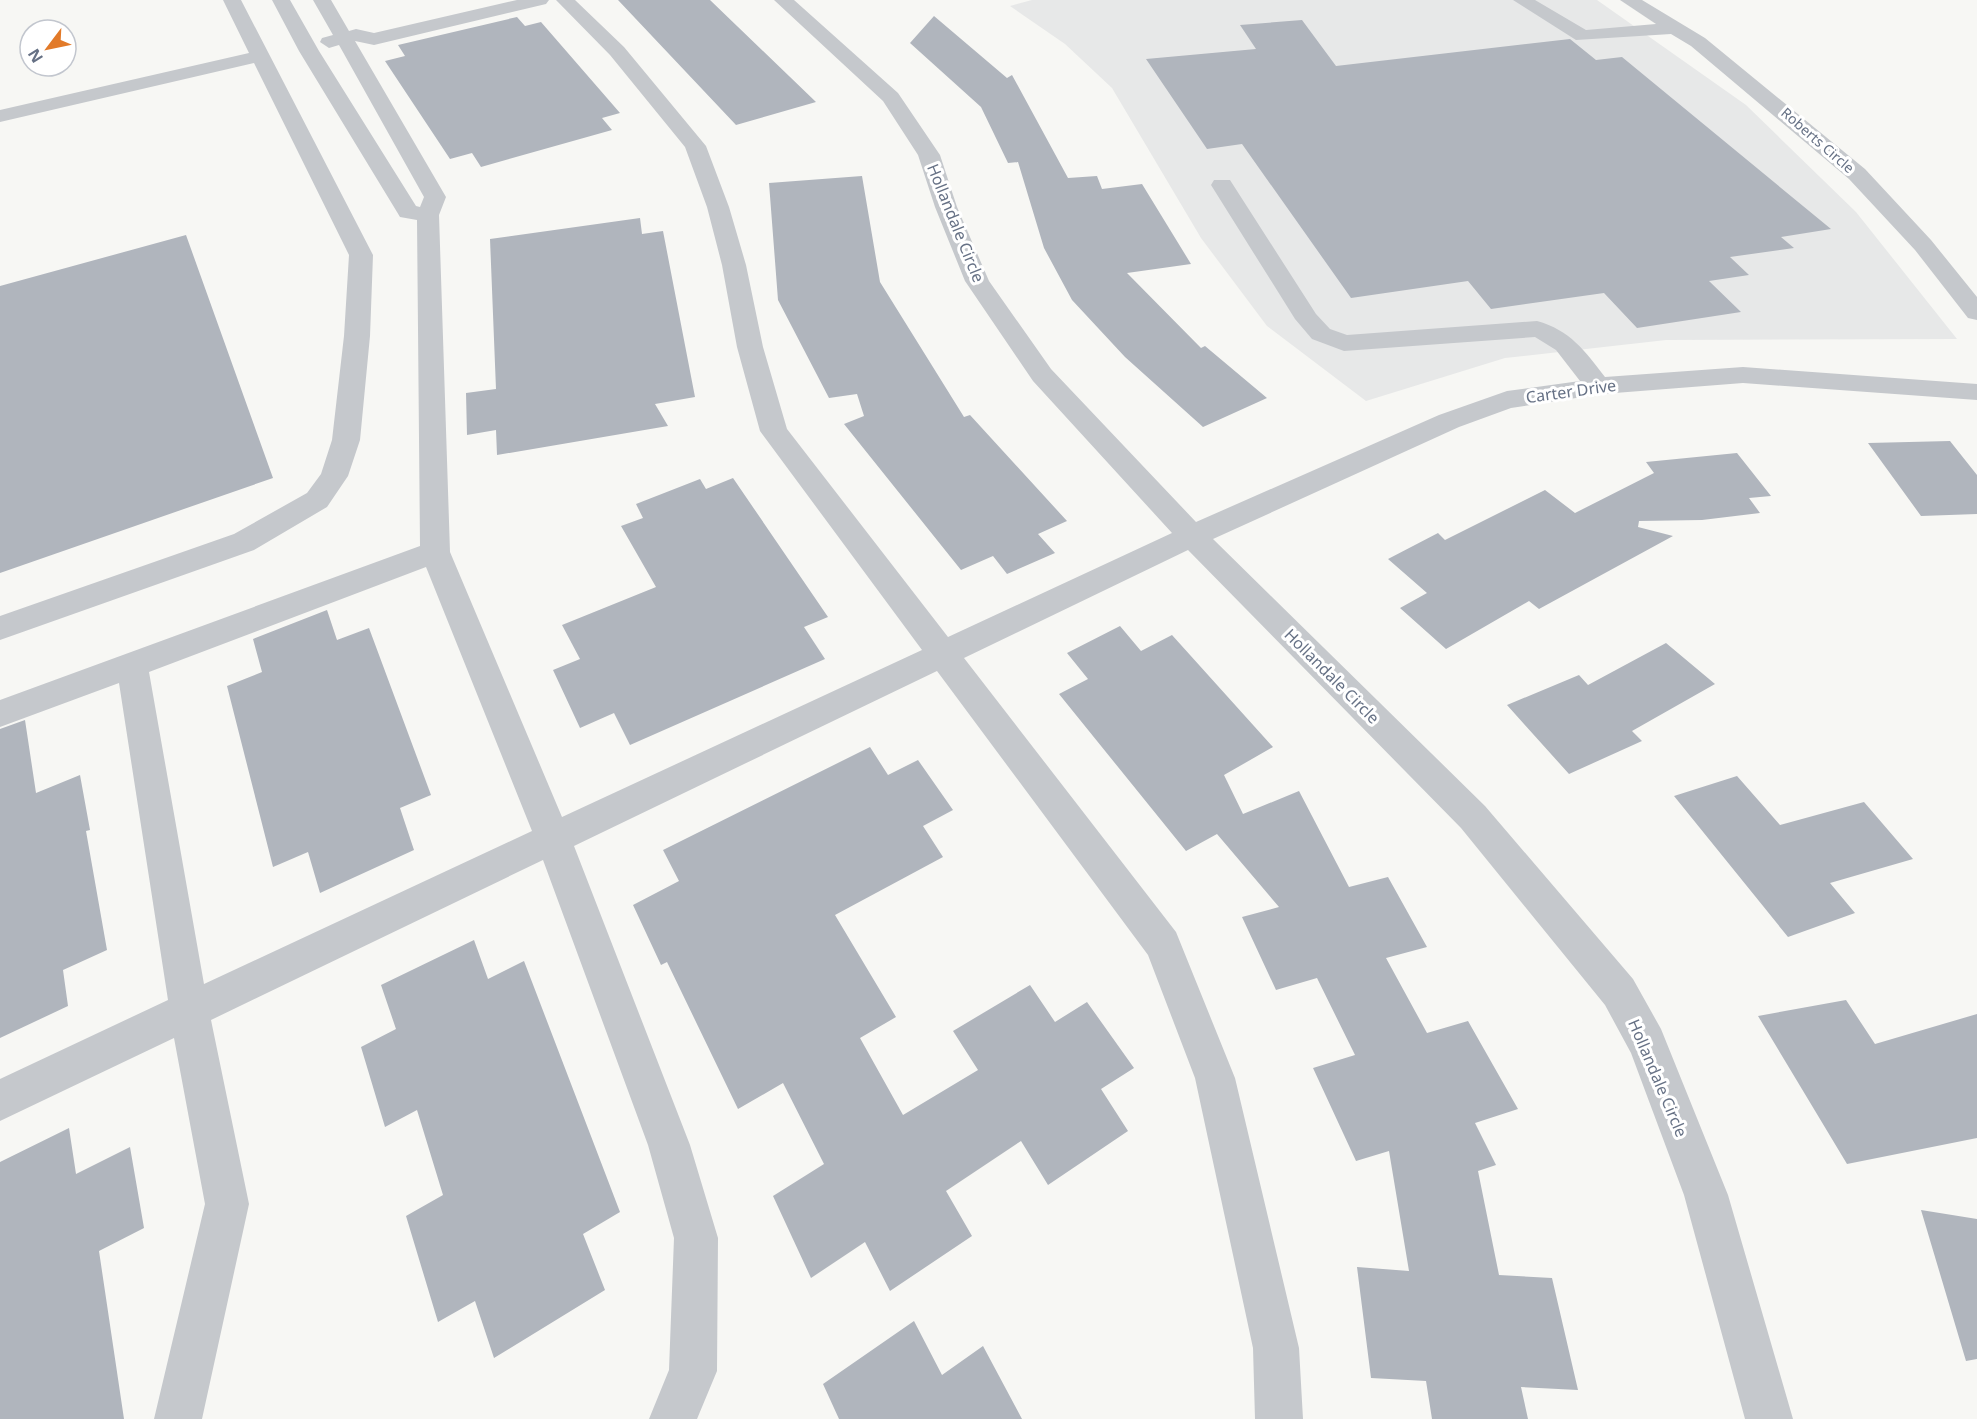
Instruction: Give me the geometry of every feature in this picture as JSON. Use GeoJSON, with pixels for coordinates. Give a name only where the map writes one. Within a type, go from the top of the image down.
{"type":"FeatureCollection","features":[{"type":"Feature","properties":{"kind":"street"},"geometry":{"type":"LineString","coordinates":[[0,628],[244,542],[317,500],[334,476],[346,440],[357,336],[361,255],[232,0]]}},
{"type":"Feature","properties":{"kind":"street"},"geometry":{"type":"LineString","coordinates":[[281,0],[306,47],[408,212],[428,215]]}},
{"type":"Feature","properties":{"kind":"street"},"geometry":{"type":"LineString","coordinates":[[322,0],[351,36],[435,197],[428,215],[435,552],[553,838],[669,1145],[696,1238],[693,1371],[673,1419]]}},
{"type":"Feature","properties":{"kind":"street"},"geometry":{"type":"LineString","coordinates":[[351,36],[364,26],[479,0]]}},
{"type":"Feature","properties":{"kind":"street"},"geometry":{"type":"LineString","coordinates":[[306,47],[351,36],[374,39],[540,0]]}},
{"type":"Feature","properties":{"kind":"street"},"geometry":{"type":"LineString","coordinates":[[565,0],[617,51],[695,146],[718,207],[734,266],[750,347],[774,431],[1163,945],[1215,1078],[1276,1348],[1279,1419]]}},
{"type":"Feature","properties":{"kind":"street","name":"Hollandale Circle"},"geometry":{"type":"LineString","coordinates":[[783,0],[891,97],[929,155],[946,207],[977,281],[1042,375],[1192,536],[1473,817],[1619,992],[1647,1043],[1706,1195],[1769,1419]]}},
{"type":"Feature","properties":{"kind":"street"},"geometry":{"type":"LineString","coordinates":[[1522,0],[1583,36],[1674,28]]}},
{"type":"Feature","properties":{"kind":"street","name":"Roberts Circle"},"geometry":{"type":"LineString","coordinates":[[1629,0],[1698,42],[1765,95],[1857,174],[1923,245],[1977,313]]}},
{"type":"Feature","properties":{"kind":"street"},"geometry":{"type":"LineString","coordinates":[[0,116],[260,56]]}},
{"type":"Feature","properties":{"kind":"street"},"geometry":{"type":"LineString","coordinates":[[1221,185],[1307,319],[1321,334],[1344,343],[1537,329],[1552,333],[1562,340],[1598,387]]}},
{"type":"Feature","properties":{"kind":"street","name":"Carter Drive"},"geometry":{"type":"LineString","coordinates":[[0,1100],[1192,536],[1449,421],[1507,400],[1598,387],[1743,375],[1977,392]]}},
{"type":"Feature","properties":{"kind":"street"},"geometry":{"type":"LineString","coordinates":[[0,714],[435,552]]}},
{"type":"Feature","properties":{"kind":"street"},"geometry":{"type":"LineString","coordinates":[[132,665],[189,1010],[227,1204],[178,1419]]}},
{"type":"Feature","properties":{"kind":"shaded area"},"geometry":{"type":"Polygon","coordinates":[[[1032,0],[1597,0],[1746,105],[1856,212],[1957,339],[1666,340],[1505,358],[1366,401],[1267,326],[1201,238],[1112,88],[1065,44],[1010,6],[1032,0]]]}},
{"type":"Feature","properties":{"kind":"building"},"geometry":{"type":"Polygon","coordinates":[[[618,0],[710,0],[816,102],[736,125],[618,0]]]}},
{"type":"Feature","properties":{"kind":"building"},"geometry":{"type":"Polygon","coordinates":[[[934,16],[1007,78],[1012,75],[1068,178],[1097,176],[1102,189],[1142,184],[1191,264],[1127,273],[1201,348],[1205,346],[1267,398],[1203,427],[1125,357],[1072,300],[1044,248],[1018,162],[1008,163],[981,107],[910,43],[934,16]]]}},
{"type":"Feature","properties":{"kind":"building"},"geometry":{"type":"Polygon","coordinates":[[[517,17],[525,26],[541,22],[620,113],[602,118],[612,130],[481,167],[472,153],[450,159],[385,61],[405,56],[398,45],[517,17]]]}},
{"type":"Feature","properties":{"kind":"building"},"geometry":{"type":"Polygon","coordinates":[[[1302,20],[1336,66],[1570,39],[1596,60],[1622,57],[1831,229],[1781,237],[1794,248],[1730,257],[1749,275],[1709,281],[1741,312],[1637,328],[1604,293],[1491,309],[1468,281],[1351,298],[1242,144],[1207,149],[1146,59],[1256,49],[1240,25],[1302,20]]]}},
{"type":"Feature","properties":{"kind":"building"},"geometry":{"type":"Polygon","coordinates":[[[862,176],[880,282],[964,417],[970,415],[1067,521],[1038,534],[1055,553],[1007,574],[993,556],[961,570],[844,424],[864,416],[857,394],[829,398],[778,300],[769,183],[862,176]]]}},
{"type":"Feature","properties":{"kind":"building"},"geometry":{"type":"Polygon","coordinates":[[[640,218],[642,234],[663,231],[695,397],[655,404],[668,426],[497,455],[496,430],[467,435],[466,393],[496,389],[490,239],[640,218]]]}},
{"type":"Feature","properties":{"kind":"building"},"geometry":{"type":"Polygon","coordinates":[[[186,235],[273,478],[0,573],[0,286],[186,235]]]}},
{"type":"Feature","properties":{"kind":"building"},"geometry":{"type":"Polygon","coordinates":[[[1950,441],[1977,475],[1977,514],[1921,516],[1868,443],[1950,441]]]}},
{"type":"Feature","properties":{"kind":"building"},"geometry":{"type":"Polygon","coordinates":[[[1737,453],[1771,496],[1749,498],[1760,513],[1702,520],[1639,521],[1638,527],[1673,536],[1539,609],[1529,601],[1446,649],[1400,608],[1427,593],[1388,559],[1438,533],[1445,540],[1545,490],[1575,513],[1654,473],[1646,462],[1737,453]]]}},
{"type":"Feature","properties":{"kind":"building"},"geometry":{"type":"Polygon","coordinates":[[[733,478],[828,617],[804,627],[825,659],[630,745],[614,713],[580,728],[553,670],[580,659],[562,625],[656,587],[621,526],[643,518],[636,504],[700,479],[706,489],[733,478]]]}},
{"type":"Feature","properties":{"kind":"building"},"geometry":{"type":"Polygon","coordinates":[[[327,610],[337,640],[369,628],[431,795],[400,808],[414,850],[320,893],[308,852],[273,867],[227,686],[262,672],[253,639],[327,610]]]}},
{"type":"Feature","properties":{"kind":"building"},"geometry":{"type":"Polygon","coordinates":[[[1120,626],[1141,651],[1172,635],[1273,747],[1224,775],[1243,814],[1299,791],[1349,887],[1388,877],[1427,947],[1386,958],[1427,1033],[1468,1021],[1518,1109],[1475,1123],[1496,1165],[1478,1171],[1499,1275],[1552,1278],[1578,1390],[1521,1387],[1528,1419],[1432,1419],[1426,1381],[1371,1378],[1357,1267],[1409,1271],[1389,1151],[1356,1161],[1313,1068],[1355,1055],[1317,978],[1276,990],[1242,917],[1279,907],[1217,834],[1186,851],[1059,694],[1088,679],[1067,653],[1120,626]]]}},
{"type":"Feature","properties":{"kind":"building"},"geometry":{"type":"Polygon","coordinates":[[[1666,643],[1715,684],[1632,731],[1642,741],[1569,774],[1507,705],[1579,675],[1588,685],[1666,643]]]}},
{"type":"Feature","properties":{"kind":"building"},"geometry":{"type":"Polygon","coordinates":[[[25,720],[36,793],[80,775],[90,830],[86,831],[107,950],[63,970],[68,1006],[0,1038],[0,729],[25,720]]]}},
{"type":"Feature","properties":{"kind":"building"},"geometry":{"type":"Polygon","coordinates":[[[870,747],[888,775],[918,760],[953,810],[923,826],[943,857],[835,915],[896,1017],[860,1038],[903,1115],[978,1070],[953,1031],[1030,985],[1055,1022],[1087,1002],[1134,1068],[1101,1089],[1128,1131],[1048,1185],[1021,1141],[946,1191],[972,1236],[890,1291],[865,1242],[811,1278],[773,1196],[824,1164],[783,1083],[738,1109],[667,962],[661,965],[633,905],[679,881],[663,850],[870,747]]]}},
{"type":"Feature","properties":{"kind":"building"},"geometry":{"type":"Polygon","coordinates":[[[1737,776],[1780,825],[1864,802],[1913,859],[1830,883],[1855,913],[1788,937],[1674,796],[1737,776]]]}},
{"type":"Feature","properties":{"kind":"building"},"geometry":{"type":"Polygon","coordinates":[[[474,940],[488,979],[524,961],[620,1212],[583,1234],[605,1290],[494,1358],[475,1301],[438,1322],[406,1216],[443,1195],[417,1110],[385,1127],[361,1047],[396,1029],[381,985],[474,940]]]}},
{"type":"Feature","properties":{"kind":"building"},"geometry":{"type":"Polygon","coordinates":[[[1846,1000],[1875,1044],[1977,1014],[1977,1138],[1847,1164],[1758,1016],[1846,1000]]]}},
{"type":"Feature","properties":{"kind":"building"},"geometry":{"type":"Polygon","coordinates":[[[69,1128],[76,1174],[130,1147],[144,1228],[99,1251],[124,1419],[0,1419],[0,1162],[69,1128]]]}},
{"type":"Feature","properties":{"kind":"building"},"geometry":{"type":"Polygon","coordinates":[[[1921,1210],[1977,1219],[1977,1359],[1966,1361],[1921,1210]]]}},
{"type":"Feature","properties":{"kind":"building"},"geometry":{"type":"Polygon","coordinates":[[[914,1321],[942,1375],[983,1346],[1022,1419],[839,1419],[823,1384],[914,1321]]]}}]}
